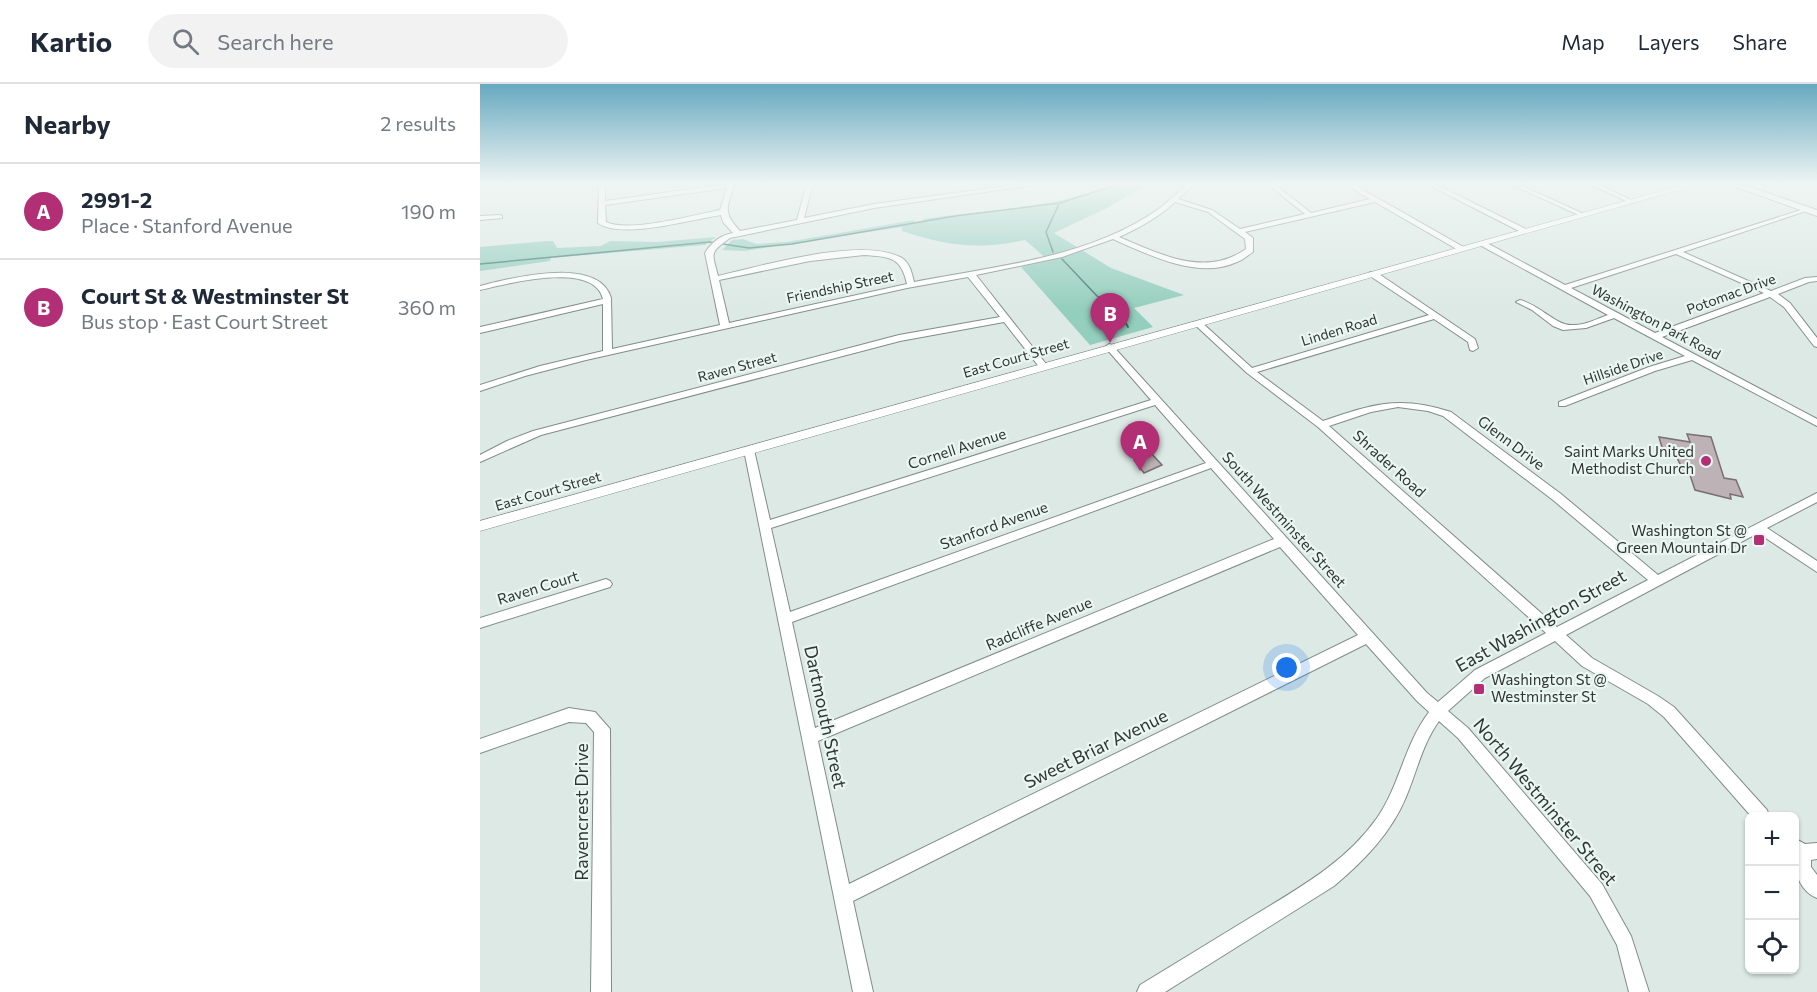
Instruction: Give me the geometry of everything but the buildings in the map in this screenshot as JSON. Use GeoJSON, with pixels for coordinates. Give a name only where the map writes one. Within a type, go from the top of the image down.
{"type":"FeatureCollection","features":[{"type":"Feature","properties":{"kind":"street"},"geometry":{"type":"LineString","coordinates":[[603,225],[613,229],[636,225]]}},
{"type":"Feature","properties":{"kind":"street"},"geometry":{"type":"LineString","coordinates":[[730,225],[737,233]]}},
{"type":"Feature","properties":{"kind":"street"},"geometry":{"type":"LineString","coordinates":[[725,326],[709,253],[712,247],[721,240],[737,233],[774,225]]}},
{"type":"Feature","properties":{"kind":"street","name":"Friendship Street"},"geometry":{"type":"LineString","coordinates":[[480,388],[540,369],[725,326],[911,285],[972,276],[1049,258],[1112,236],[1132,225]]}},
{"type":"Feature","properties":{"kind":"street"},"geometry":{"type":"LineString","coordinates":[[1112,236],[1167,260],[1202,265],[1230,261],[1250,250],[1251,242],[1232,225]]}},
{"type":"Feature","properties":{"kind":"street"},"geometry":{"type":"LineString","coordinates":[[1240,231],[1265,225]]}},
{"type":"Feature","properties":{"kind":"street"},"geometry":{"type":"LineString","coordinates":[[1421,225],[1463,249]]}},
{"type":"Feature","properties":{"kind":"street"},"geometry":{"type":"LineString","coordinates":[[1515,225],[1526,231]]}},
{"type":"Feature","properties":{"kind":"street","name":"East Court Street"},"geometry":{"type":"LineString","coordinates":[[480,526],[1546,225]]}},
{"type":"Feature","properties":{"kind":"street"},"geometry":{"type":"LineString","coordinates":[[1564,288],[1759,225]]}},
{"type":"Feature","properties":{"kind":"street","name":"Washington Park Road"},"geometry":{"type":"LineString","coordinates":[[1482,244],[1817,423]]}},
{"type":"Feature","properties":{"kind":"street"},"geometry":{"type":"LineString","coordinates":[[715,279],[862,252],[880,253],[900,260],[906,266],[911,285]]}},
{"type":"Feature","properties":{"kind":"street"},"geometry":{"type":"LineString","coordinates":[[1677,252],[1771,293],[1787,305],[1817,344]]}},
{"type":"Feature","properties":{"kind":"street"},"geometry":{"type":"LineString","coordinates":[[1373,274],[1472,341],[1473,348]]}},
{"type":"Feature","properties":{"kind":"street"},"geometry":{"type":"LineString","coordinates":[[480,288],[525,278],[572,276],[601,286],[606,301],[608,353]]}},
{"type":"Feature","properties":{"kind":"street"},"geometry":{"type":"LineString","coordinates":[[972,276],[1043,366]]}},
{"type":"Feature","properties":{"kind":"street","name":"Potomac Drive"},"geometry":{"type":"LineString","coordinates":[[1655,336],[1771,293],[1817,279]]}},
{"type":"Feature","properties":{"kind":"street"},"geometry":{"type":"LineString","coordinates":[[480,330],[606,301]]}},
{"type":"Feature","properties":{"kind":"street"},"geometry":{"type":"LineString","coordinates":[[1520,302],[1540,310],[1565,327],[1575,328],[1615,315]]}},
{"type":"Feature","properties":{"kind":"street","name":"Linden Road"},"geometry":{"type":"LineString","coordinates":[[1250,371],[1436,315]]}},
{"type":"Feature","properties":{"kind":"street","name":"Raven Street"},"geometry":{"type":"LineString","coordinates":[[480,459],[504,446],[537,433],[899,338],[1006,319]]}},
{"type":"Feature","properties":{"kind":"street","name":"Shrader Road"},"geometry":{"type":"LineString","coordinates":[[1197,323],[1250,371],[1322,425],[1596,669],[1645,695],[1670,712],[1758,812]]}},
{"type":"Feature","properties":{"kind":"street","name":"South Westminster Street"},"geometry":{"type":"LineString","coordinates":[[1109,347],[1367,637],[1438,711]]}},
{"type":"Feature","properties":{"kind":"street","name":"Hillside Drive"},"geometry":{"type":"LineString","coordinates":[[1562,404],[1652,369],[1694,357]]}},
{"type":"Feature","properties":{"kind":"street","name":"Cornell Avenue"},"geometry":{"type":"LineString","coordinates":[[765,526],[1157,401]]}},
{"type":"Feature","properties":{"kind":"street","name":"Glenn Drive"},"geometry":{"type":"LineString","coordinates":[[1322,425],[1394,403],[1426,406],[1447,414],[1557,497],[1656,580]]}},
{"type":"Feature","properties":{"kind":"street","name":"Dartmouth Street"},"geometry":{"type":"LineString","coordinates":[[749,450],[863,992]]}},
{"type":"Feature","properties":{"kind":"street","name":"Stanford Avenue"},"geometry":{"type":"LineString","coordinates":[[785,619],[1213,464]]}},
{"type":"Feature","properties":{"kind":"street","name":"East Washington Street"},"geometry":{"type":"LineString","coordinates":[[1146,992],[1328,880],[1350,862],[1384,822],[1397,800],[1416,747],[1438,711],[1448,699],[1480,674],[1817,497]]}},
{"type":"Feature","properties":{"kind":"street"},"geometry":{"type":"LineString","coordinates":[[1758,528],[1817,567]]}},
{"type":"Feature","properties":{"kind":"street","name":"Radcliffe Avenue"},"geometry":{"type":"LineString","coordinates":[[810,737],[1282,541]]}},
{"type":"Feature","properties":{"kind":"street","name":"Raven Court"},"geometry":{"type":"LineString","coordinates":[[480,624],[606,584]]}},
{"type":"Feature","properties":{"kind":"street","name":"Sweet Briar Avenue"},"geometry":{"type":"LineString","coordinates":[[843,896],[1367,637]]}},
{"type":"Feature","properties":{"kind":"street","name":"North Westminster Street"},"geometry":{"type":"LineString","coordinates":[[1438,711],[1463,733],[1596,890],[1625,942],[1639,992]]}},
{"type":"Feature","properties":{"kind":"street","name":"Ravencrest Drive"},"geometry":{"type":"LineString","coordinates":[[480,746],[569,715],[590,717],[598,721],[602,729],[602,992]]}},
{"type":"Feature","properties":{"kind":"street"},"geometry":{"type":"LineString","coordinates":[[1804,850],[1803,870],[1817,889]]}},
{"type":"Feature","properties":{"kind":"green space"},"geometry":{"type":"Polygon","coordinates":[[[883,225],[1070,225],[1054,233],[1111,268],[1184,295],[1134,308],[1153,327],[1090,345],[1021,267],[1048,260],[1025,240],[993,245],[963,245],[918,236],[902,231],[902,227],[744,251],[722,250],[732,240],[743,239],[756,244],[787,242],[883,225]]]}},
{"type":"Feature","properties":{"kind":"green space"},"geometry":{"type":"Polygon","coordinates":[[[716,237],[705,245],[551,258],[550,261],[480,271],[480,247],[553,241],[557,248],[601,246],[610,241],[657,242],[716,237]]]}},
{"type":"Feature","properties":{"kind":"waterway"},"geometry":{"type":"LineString","coordinates":[[480,264],[710,242],[749,248],[792,244],[900,225]]}},
{"type":"Feature","properties":{"kind":"waterway"},"geometry":{"type":"LineString","coordinates":[[1049,225],[1046,232],[1053,252]]}},
{"type":"Feature","properties":{"kind":"waterway"},"geometry":{"type":"LineString","coordinates":[[1062,259],[1097,296],[1119,311]]}},
{"type":"Feature","properties":{"kind":"waterway"},"geometry":{"type":"LineString","coordinates":[[1119,311],[1128,327]]}},
{"type":"Feature","properties":{"kind":"place","name":"Court St & Westminster St"},"geometry":{"type":"Point","coordinates":[1110,343]}},
{"type":"Feature","properties":{"kind":"place","name":"Saint Marks United Methodist Church"},"geometry":{"type":"Point","coordinates":[1706,461]}},
{"type":"Feature","properties":{"kind":"place","name":"2991-2"},"geometry":{"type":"Point","coordinates":[1140,471]}},
{"type":"Feature","properties":{"kind":"place","name":"Washington St @ Green Mountain Dr"},"geometry":{"type":"Point","coordinates":[1759,540]}},
{"type":"Feature","properties":{"kind":"place","name":"Washington St @ Westminster St"},"geometry":{"type":"Point","coordinates":[1479,689]}}]}
